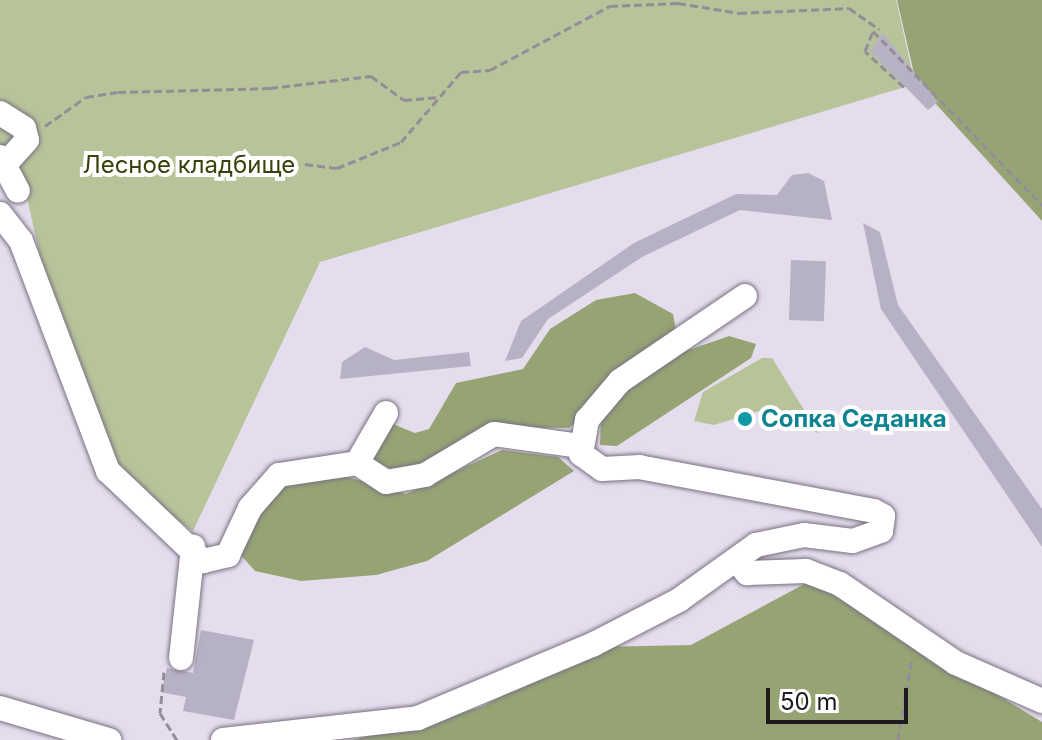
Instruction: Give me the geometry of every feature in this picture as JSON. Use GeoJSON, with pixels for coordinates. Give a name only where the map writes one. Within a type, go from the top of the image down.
{"type":"FeatureCollection","features":[{"type":"Feature","properties":{"kind":"street"},"geometry":{"type":"LineString","coordinates":[[0,113],[24,128],[24,148],[3,160],[18,191]]}},
{"type":"Feature","properties":{"kind":"street"},"geometry":{"type":"LineString","coordinates":[[0,214],[21,241],[108,471],[133,501],[193,547],[203,561],[221,562],[250,508],[279,475],[303,465],[357,463],[374,479],[398,483],[494,434],[579,446],[593,467],[640,467],[874,511],[886,524],[853,541],[783,536],[747,550],[737,561],[679,600],[478,698],[418,718],[223,740]]}},
{"type":"Feature","properties":{"kind":"street"},"geometry":{"type":"LineString","coordinates":[[579,446],[587,420],[620,381],[745,296]]}},
{"type":"Feature","properties":{"kind":"street"},"geometry":{"type":"LineString","coordinates":[[357,463],[386,413]]}},
{"type":"Feature","properties":{"kind":"street"},"geometry":{"type":"LineString","coordinates":[[181,658],[193,547]]}},
{"type":"Feature","properties":{"kind":"street"},"geometry":{"type":"LineString","coordinates":[[737,561],[747,573],[788,569],[832,581],[917,638],[1042,701]]}},
{"type":"Feature","properties":{"kind":"street"},"geometry":{"type":"LineString","coordinates":[[0,708],[109,740]]}},
{"type":"Feature","properties":{"kind":"path"},"geometry":{"type":"LineString","coordinates":[[305,164],[337,168],[401,142],[436,97],[461,72],[490,70],[610,6],[678,3],[739,13],[849,8],[879,29],[920,84],[1042,205]]}},
{"type":"Feature","properties":{"kind":"path"},"geometry":{"type":"LineString","coordinates":[[879,29],[866,37],[865,51],[904,87]]}},
{"type":"Feature","properties":{"kind":"path"},"geometry":{"type":"LineString","coordinates":[[24,128],[48,125],[86,97],[118,92],[270,88],[371,76],[404,100],[436,97]]}},
{"type":"Feature","properties":{"kind":"path"},"geometry":{"type":"LineString","coordinates":[[898,740],[917,638]]}},
{"type":"Feature","properties":{"kind":"path"},"geometry":{"type":"LineString","coordinates":[[177,740],[160,713],[159,692],[165,667],[181,658]]}},
{"type":"Feature","properties":{"kind":"green space","name":"Лесное кладбище"},"geometry":{"type":"Polygon","coordinates":[[[0,0],[896,0],[915,84],[320,262],[193,531],[130,486],[115,459],[44,275],[27,197],[0,175],[0,0]]]}},
{"type":"Feature","properties":{"kind":"green space"},"geometry":{"type":"Polygon","coordinates":[[[897,0],[1042,0],[1042,221],[916,82],[897,0]]]}},
{"type":"Feature","properties":{"kind":"green space"},"geometry":{"type":"Polygon","coordinates":[[[635,293],[673,314],[676,330],[569,428],[487,427],[424,464],[395,471],[371,459],[393,424],[415,433],[429,429],[456,383],[523,369],[550,329],[596,300],[635,293]]]}},
{"type":"Feature","properties":{"kind":"green space"},"geometry":{"type":"Polygon","coordinates":[[[729,336],[756,344],[751,358],[617,446],[600,445],[601,418],[624,391],[680,353],[729,336]]]}},
{"type":"Feature","properties":{"kind":"green space"},"geometry":{"type":"Polygon","coordinates":[[[762,358],[772,358],[819,434],[775,406],[714,425],[694,421],[703,392],[762,358]]]}},
{"type":"Feature","properties":{"kind":"green space"},"geometry":{"type":"Polygon","coordinates":[[[502,450],[558,457],[574,471],[427,561],[376,575],[301,581],[255,571],[239,553],[279,484],[344,476],[406,494],[502,450]]]}},
{"type":"Feature","properties":{"kind":"green space"},"geometry":{"type":"Polygon","coordinates":[[[810,581],[1042,722],[1042,740],[353,740],[481,707],[597,647],[691,645],[810,581]]]}},
{"type":"Feature","properties":{"kind":"building"},"geometry":{"type":"Polygon","coordinates":[[[883,33],[938,102],[928,110],[870,51],[883,33]]]}},
{"type":"Feature","properties":{"kind":"building"},"geometry":{"type":"Polygon","coordinates":[[[808,173],[824,181],[832,220],[740,210],[642,257],[548,319],[522,358],[505,361],[521,321],[634,243],[736,194],[777,195],[792,175],[808,173]]]}},
{"type":"Feature","properties":{"kind":"building"},"geometry":{"type":"Polygon","coordinates":[[[863,223],[880,232],[898,305],[1042,509],[1042,547],[881,309],[863,223]]]}},
{"type":"Feature","properties":{"kind":"building"},"geometry":{"type":"Polygon","coordinates":[[[791,260],[826,261],[824,321],[789,320],[791,260]]]}},
{"type":"Feature","properties":{"kind":"building"},"geometry":{"type":"Polygon","coordinates":[[[365,347],[394,360],[469,352],[471,366],[340,379],[342,362],[365,347]]]}},
{"type":"Feature","properties":{"kind":"building"},"geometry":{"type":"Polygon","coordinates":[[[201,630],[254,640],[234,720],[183,711],[186,697],[161,692],[167,668],[193,673],[201,630]]]}},
{"type":"Feature","properties":{"kind":"place","name":"Сопка Седанка"},"geometry":{"type":"Point","coordinates":[745,419]}}]}
